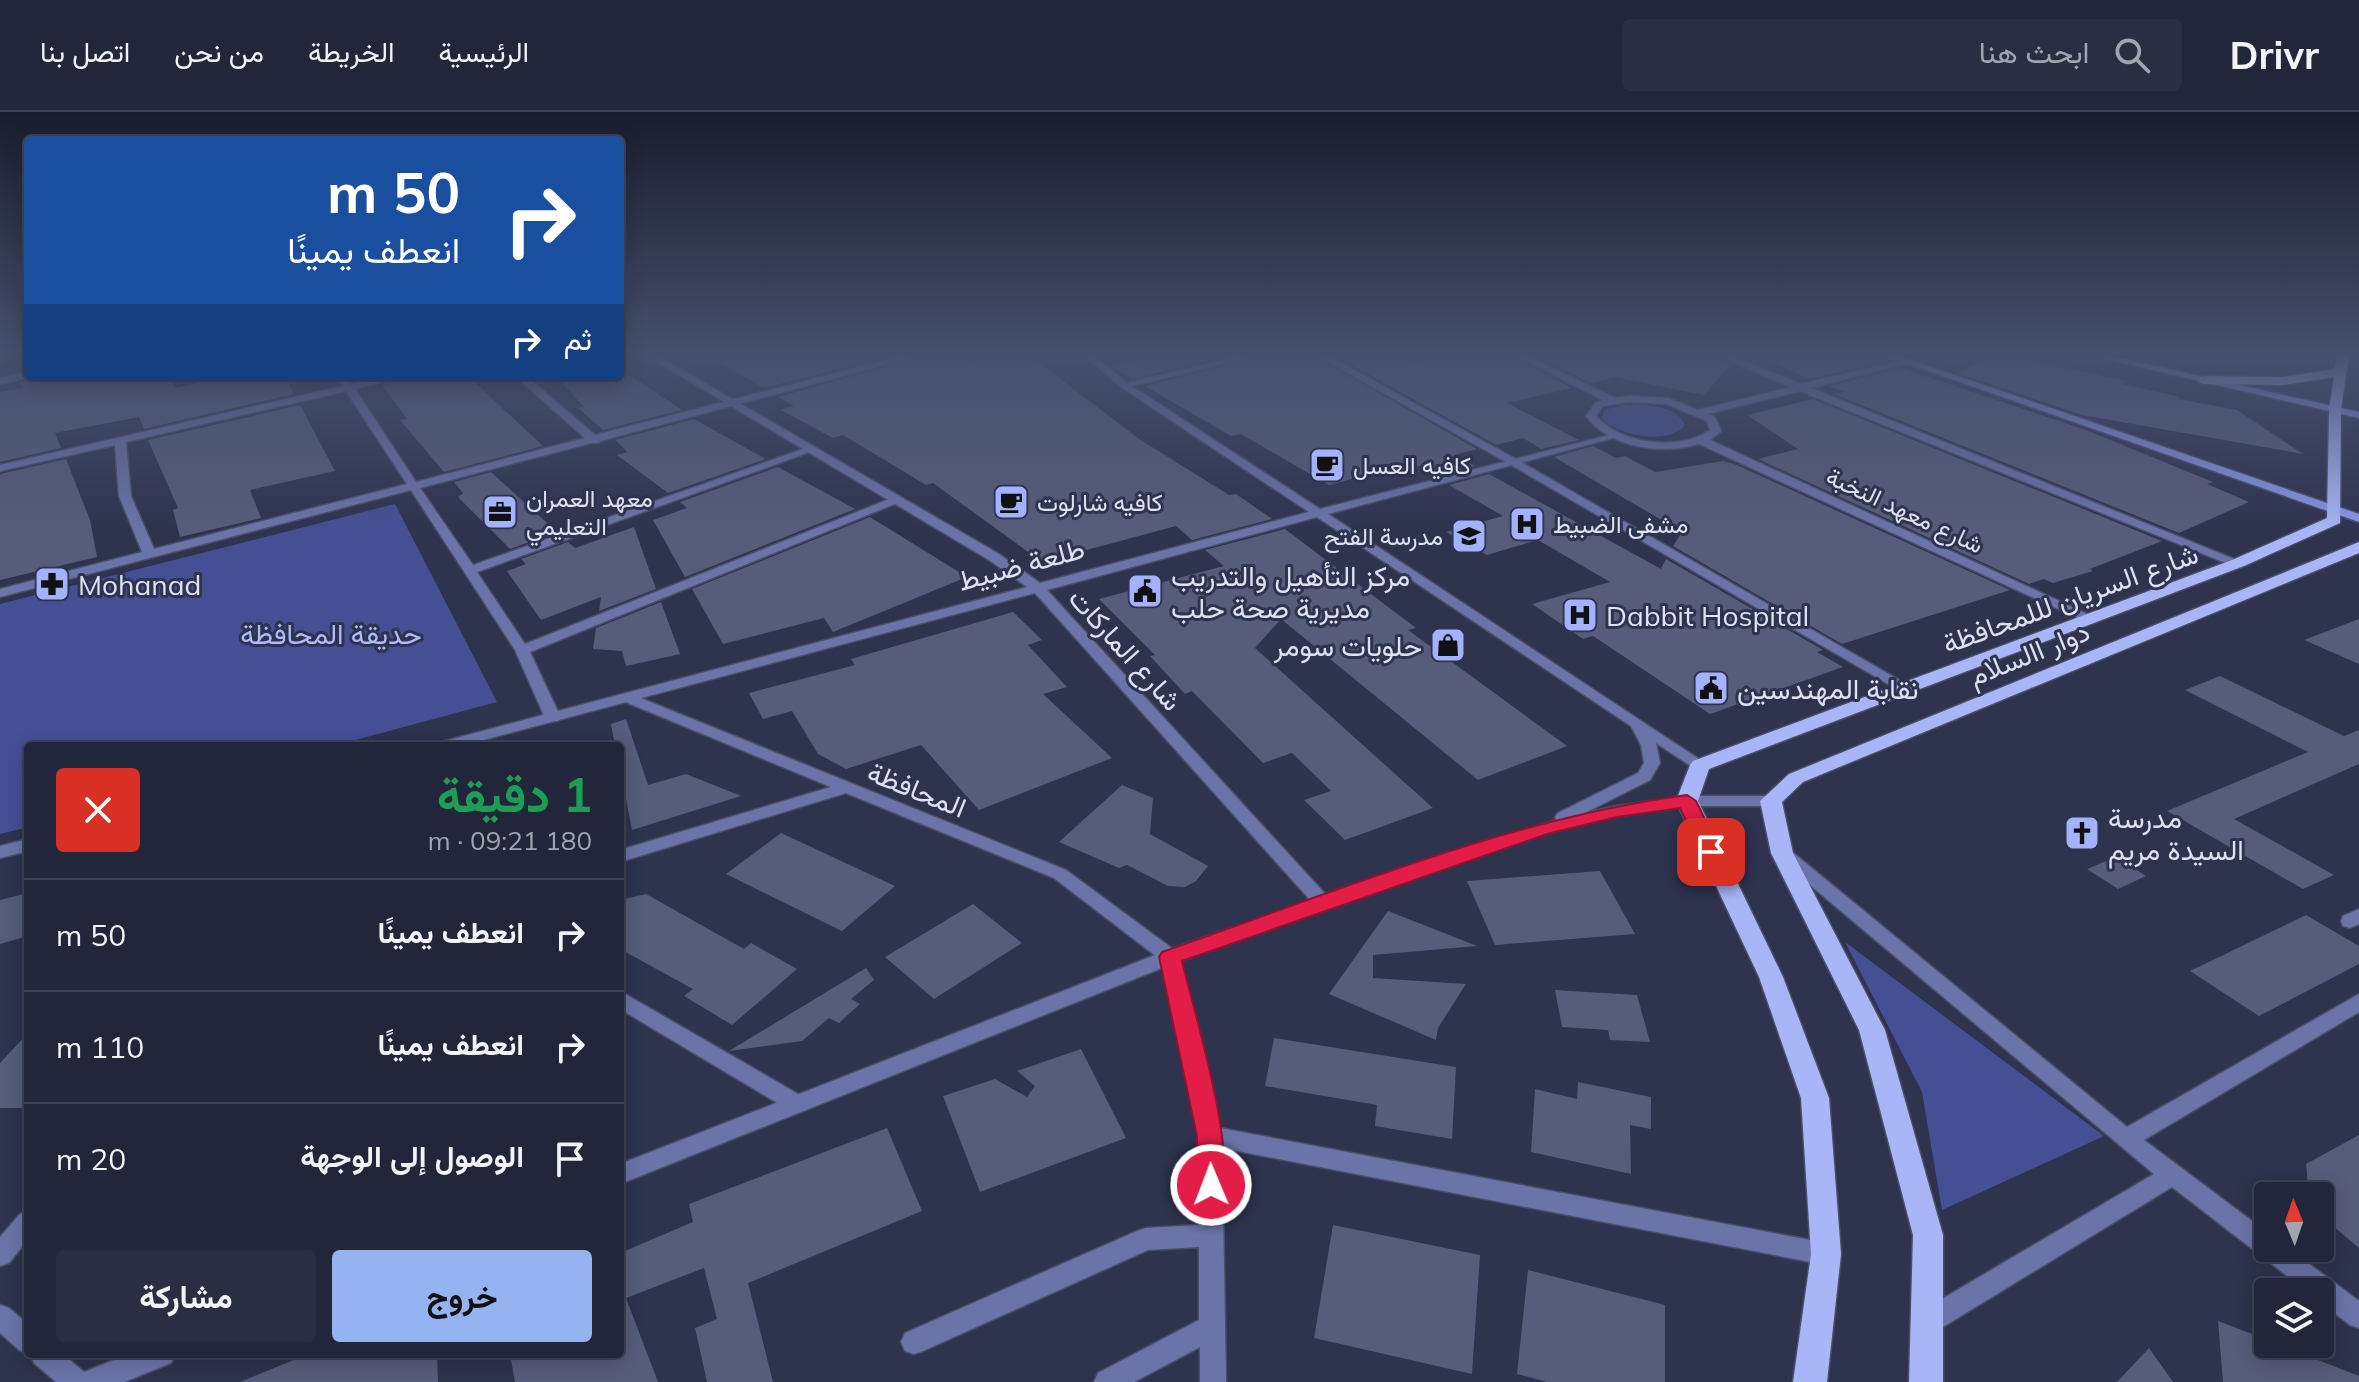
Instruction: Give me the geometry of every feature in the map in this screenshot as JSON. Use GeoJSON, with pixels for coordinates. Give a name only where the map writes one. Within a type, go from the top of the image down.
{"type":"FeatureCollection","features":[{"type":"Feature","properties":{"kind":"main road"},"geometry":{"type":"LineString","coordinates":[[2055,412],[2359,518]]}},
{"type":"Feature","properties":{"kind":"main road"},"geometry":{"type":"LineString","coordinates":[[2335,412],[2335,509]]}},
{"type":"Feature","properties":{"kind":"main road","name":"شارع السريان لللمحافظة"},"geometry":{"type":"LineString","coordinates":[[1700,765],[2238,563],[2335,520],[2335,509]]}},
{"type":"Feature","properties":{"kind":"main road","name":"دوار االسلام"},"geometry":{"type":"LineString","coordinates":[[1771,801],[1796,778],[2359,547]]}},
{"type":"Feature","properties":{"kind":"main road"},"geometry":{"type":"LineString","coordinates":[[1700,765],[1687,801],[1771,977],[1815,1098],[1826,1254],[1810,1382]]}},
{"type":"Feature","properties":{"kind":"main road"},"geometry":{"type":"LineString","coordinates":[[1771,801],[1782,853],[1872,1030],[1928,1235],[1926,1382]]}},
{"type":"Feature","properties":{"kind":"street"},"geometry":{"type":"LineString","coordinates":[[0,468],[245,412]]}},
{"type":"Feature","properties":{"kind":"street"},"geometry":{"type":"LineString","coordinates":[[365,412],[412,488],[522,650],[553,718]]}},
{"type":"Feature","properties":{"kind":"street"},"geometry":{"type":"LineString","coordinates":[[562,412],[595,441]]}},
{"type":"Feature","properties":{"kind":"street"},"geometry":{"type":"LineString","coordinates":[[0,593],[702,412]]}},
{"type":"Feature","properties":{"kind":"street","name":"شارع الماركات"},"geometry":{"type":"LineString","coordinates":[[747,412],[994,557],[1039,589],[1324,904]]}},
{"type":"Feature","properties":{"kind":"street"},"geometry":{"type":"LineString","coordinates":[[1166,412],[1700,765]]}},
{"type":"Feature","properties":{"kind":"street"},"geometry":{"type":"LineString","coordinates":[[1423,412],[1905,688]]}},
{"type":"Feature","properties":{"kind":"street"},"geometry":{"type":"LineString","coordinates":[[1594,412],[1591,416],[1594,423],[1613,435],[1651,444],[1702,441],[1716,431],[1716,425],[1702,412]]}},
{"type":"Feature","properties":{"kind":"street"},"geometry":{"type":"LineString","coordinates":[[1861,412],[2238,563]]}},
{"type":"Feature","properties":{"kind":"street","name":"طلعة ضبيط"},"geometry":{"type":"LineString","coordinates":[[459,742],[1613,435]]}},
{"type":"Feature","properties":{"kind":"street"},"geometry":{"type":"LineString","coordinates":[[120,441],[125,496],[150,555]]}},
{"type":"Feature","properties":{"kind":"street","name":"شارع معهد النخبة"},"geometry":{"type":"LineString","coordinates":[[1702,441],[2089,618]]}},
{"type":"Feature","properties":{"kind":"street"},"geometry":{"type":"LineString","coordinates":[[469,571],[810,450]]}},
{"type":"Feature","properties":{"kind":"street"},"geometry":{"type":"LineString","coordinates":[[522,650],[896,501]]}},
{"type":"Feature","properties":{"kind":"street","name":"المحافظة"},"geometry":{"type":"LineString","coordinates":[[628,698],[1060,874],[1170,957]]}},
{"type":"Feature","properties":{"kind":"street"},"geometry":{"type":"LineString","coordinates":[[1541,829],[1644,776],[1652,763],[1649,745],[1635,722]]}},
{"type":"Feature","properties":{"kind":"street"},"geometry":{"type":"LineString","coordinates":[[624,855],[845,788]]}},
{"type":"Feature","properties":{"kind":"street"},"geometry":{"type":"LineString","coordinates":[[624,1172],[1170,957],[1541,829],[1617,811],[1687,801],[1771,801]]}},
{"type":"Feature","properties":{"kind":"street"},"geometry":{"type":"LineString","coordinates":[[0,852],[24,846]]}},
{"type":"Feature","properties":{"kind":"street"},"geometry":{"type":"LineString","coordinates":[[1782,853],[2126,1139],[2254,1237]]}},
{"type":"Feature","properties":{"kind":"street"},"geometry":{"type":"LineString","coordinates":[[1170,957],[1210,1136],[1213,1382]]}},
{"type":"Feature","properties":{"kind":"street"},"geometry":{"type":"LineString","coordinates":[[624,1001],[797,1104]]}},
{"type":"Feature","properties":{"kind":"street"},"geometry":{"type":"LineString","coordinates":[[2126,1139],[2359,1002]]}},
{"type":"Feature","properties":{"kind":"street"},"geometry":{"type":"LineString","coordinates":[[1210,1136],[1826,1254]]}},
{"type":"Feature","properties":{"kind":"street"},"geometry":{"type":"LineString","coordinates":[[1929,1321],[2172,1175]]}},
{"type":"Feature","properties":{"kind":"street"},"geometry":{"type":"LineString","coordinates":[[0,1255],[24,1226]]}},
{"type":"Feature","properties":{"kind":"street"},"geometry":{"type":"LineString","coordinates":[[914,1342],[1146,1239],[1211,1235]]}},
{"type":"Feature","properties":{"kind":"street"},"geometry":{"type":"LineString","coordinates":[[2287,1262],[2359,1316]]}},
{"type":"Feature","properties":{"kind":"street"},"geometry":{"type":"LineString","coordinates":[[0,1317],[24,1338]]}},
{"type":"Feature","properties":{"kind":"street"},"geometry":{"type":"LineString","coordinates":[[1107,1382],[1212,1327]]}},
{"type":"Feature","properties":{"kind":"street"},"geometry":{"type":"LineString","coordinates":[[48,1358],[76,1382]]}},
{"type":"Feature","properties":{"kind":"street"},"geometry":{"type":"LineString","coordinates":[[91,1382],[152,1358]]}},
{"type":"Feature","properties":{"kind":"green space"},"geometry":{"type":"Polygon","coordinates":[[[1604,412],[1673,412],[1685,425],[1677,431],[1656,437],[1631,434],[1602,420],[1604,412]]]}},
{"type":"Feature","properties":{"kind":"green space","name":"حديقة المحافظة"},"geometry":{"type":"Polygon","coordinates":[[[395,504],[497,702],[348,742],[24,742],[24,828],[0,834],[0,604],[395,504]]]}},
{"type":"Feature","properties":{"kind":"green space"},"geometry":{"type":"Polygon","coordinates":[[[1845,942],[2104,1136],[1942,1210],[1922,1092],[1845,942]]]}},
{"type":"Feature","properties":{"kind":"building"},"geometry":{"type":"Polygon","coordinates":[[[0,412],[216,412],[144,429],[139,417],[55,433],[61,448],[0,462],[0,412]]]}},
{"type":"Feature","properties":{"kind":"building"},"geometry":{"type":"Polygon","coordinates":[[[268,412],[304,412],[335,471],[250,490],[261,518],[180,537],[173,510],[178,508],[148,440],[268,412]]]}},
{"type":"Feature","properties":{"kind":"building"},"geometry":{"type":"Polygon","coordinates":[[[402,412],[507,412],[543,446],[444,472],[400,420],[407,419],[402,412]]]}},
{"type":"Feature","properties":{"kind":"building"},"geometry":{"type":"Polygon","coordinates":[[[583,412],[673,412],[603,430],[583,412]]]}},
{"type":"Feature","properties":{"kind":"building"},"geometry":{"type":"Polygon","coordinates":[[[785,412],[1104,412],[1139,439],[1229,495],[1236,494],[1272,519],[1192,540],[1176,526],[1042,562],[933,483],[926,485],[843,435],[833,438],[785,412]]]}},
{"type":"Feature","properties":{"kind":"building"},"geometry":{"type":"Polygon","coordinates":[[[1190,412],[1413,412],[1477,449],[1454,455],[1475,466],[1435,476],[1413,463],[1329,485],[1241,434],[1231,436],[1190,412]]]}},
{"type":"Feature","properties":{"kind":"building"},"geometry":{"type":"Polygon","coordinates":[[[1437,412],[1525,412],[1579,440],[1541,449],[1523,438],[1496,445],[1437,412]]]}},
{"type":"Feature","properties":{"kind":"building"},"geometry":{"type":"Polygon","coordinates":[[[1758,412],[1846,412],[2162,541],[2090,569],[2093,571],[2053,583],[2044,579],[2029,584],[1758,459],[1798,449],[1747,415],[1758,412]]]}},
{"type":"Feature","properties":{"kind":"building"},"geometry":{"type":"Polygon","coordinates":[[[1879,412],[2033,412],[2086,430],[2213,482],[2207,484],[2249,502],[2179,533],[1879,412]]]}},
{"type":"Feature","properties":{"kind":"building"},"geometry":{"type":"Polygon","coordinates":[[[2074,412],[2240,412],[2303,454],[2074,412]]]}},
{"type":"Feature","properties":{"kind":"building"},"geometry":{"type":"Polygon","coordinates":[[[694,419],[766,459],[668,493],[617,455],[628,452],[615,440],[694,419]]]}},
{"type":"Feature","properties":{"kind":"building"},"geometry":{"type":"Polygon","coordinates":[[[1593,446],[1616,458],[1625,456],[1655,472],[1723,461],[1737,465],[2010,590],[1842,644],[1673,546],[1682,532],[1554,457],[1593,446]]]}},
{"type":"Feature","properties":{"kind":"building"},"geometry":{"type":"Polygon","coordinates":[[[66,459],[90,520],[97,557],[0,580],[0,474],[66,459]]]}},
{"type":"Feature","properties":{"kind":"building"},"geometry":{"type":"Polygon","coordinates":[[[778,467],[855,509],[685,577],[653,520],[687,508],[680,502],[778,467]]]}},
{"type":"Feature","properties":{"kind":"building"},"geometry":{"type":"Polygon","coordinates":[[[491,472],[557,532],[510,549],[458,497],[463,493],[454,482],[491,472]]]}},
{"type":"Feature","properties":{"kind":"building"},"geometry":{"type":"Polygon","coordinates":[[[1489,474],[1661,569],[1666,559],[1823,650],[1817,652],[1843,667],[1710,714],[1593,636],[1583,639],[1532,604],[1610,582],[1538,540],[1487,555],[1446,532],[1503,516],[1449,485],[1489,474]]]}},
{"type":"Feature","properties":{"kind":"building"},"geometry":{"type":"Polygon","coordinates":[[[870,517],[967,577],[833,632],[824,618],[723,644],[692,589],[870,517]]]}},
{"type":"Feature","properties":{"kind":"building"},"geometry":{"type":"Polygon","coordinates":[[[634,527],[656,589],[599,611],[601,597],[541,620],[507,571],[526,564],[521,559],[568,542],[575,548],[634,527]]]}},
{"type":"Feature","properties":{"kind":"building"},"geometry":{"type":"Polygon","coordinates":[[[1285,529],[1416,628],[1408,630],[1567,746],[1478,780],[1281,619],[1255,648],[1433,808],[1345,840],[1304,800],[1331,791],[1292,753],[1263,763],[1192,691],[1185,694],[1150,656],[1155,655],[1099,599],[1224,566],[1205,550],[1285,529]]]}},
{"type":"Feature","properties":{"kind":"building"},"geometry":{"type":"Polygon","coordinates":[[[661,602],[680,654],[626,666],[622,651],[593,649],[596,628],[661,602]]]}},
{"type":"Feature","properties":{"kind":"building"},"geometry":{"type":"Polygon","coordinates":[[[1013,612],[1042,640],[1028,645],[1067,687],[1043,694],[1112,758],[979,810],[921,745],[846,769],[818,754],[792,711],[763,719],[749,693],[855,665],[851,659],[1013,612]]]}},
{"type":"Feature","properties":{"kind":"building"},"geometry":{"type":"Polygon","coordinates":[[[2359,619],[2359,664],[2304,640],[2359,619]]]}},
{"type":"Feature","properties":{"kind":"building"},"geometry":{"type":"Polygon","coordinates":[[[2220,676],[2344,736],[2359,730],[2359,764],[2234,819],[2334,875],[2303,889],[2167,811],[2308,752],[2185,690],[2220,676]]]}},
{"type":"Feature","properties":{"kind":"building"},"geometry":{"type":"Polygon","coordinates":[[[626,719],[648,785],[686,774],[741,796],[632,830],[624,789],[624,742],[614,742],[611,724],[626,719]]]}},
{"type":"Feature","properties":{"kind":"building"},"geometry":{"type":"Polygon","coordinates":[[[1122,785],[1153,798],[1150,834],[1208,866],[1196,881],[1185,887],[1168,886],[1127,865],[1119,868],[1059,842],[1122,785]]]}},
{"type":"Feature","properties":{"kind":"building"},"geometry":{"type":"Polygon","coordinates":[[[781,833],[895,886],[842,931],[726,874],[781,833]]]}},
{"type":"Feature","properties":{"kind":"building"},"geometry":{"type":"Polygon","coordinates":[[[2116,857],[2146,876],[2118,889],[2087,869],[2116,857]]]}},
{"type":"Feature","properties":{"kind":"building"},"geometry":{"type":"Polygon","coordinates":[[[1600,871],[1635,934],[1495,945],[1467,881],[1600,871]]]}},
{"type":"Feature","properties":{"kind":"building"},"geometry":{"type":"Polygon","coordinates":[[[24,894],[24,937],[0,944],[0,900],[24,894]]]}},
{"type":"Feature","properties":{"kind":"building"},"geometry":{"type":"Polygon","coordinates":[[[646,894],[744,949],[751,943],[797,969],[732,1025],[684,996],[693,989],[624,951],[624,899],[646,894]]]}},
{"type":"Feature","properties":{"kind":"building"},"geometry":{"type":"Polygon","coordinates":[[[973,904],[1022,943],[934,999],[885,957],[973,904]]]}},
{"type":"Feature","properties":{"kind":"building"},"geometry":{"type":"Polygon","coordinates":[[[1388,911],[1477,946],[1373,955],[1373,978],[1466,984],[1438,1028],[1436,1040],[1329,994],[1388,911]]]}},
{"type":"Feature","properties":{"kind":"building"},"geometry":{"type":"Polygon","coordinates":[[[2306,915],[2359,946],[2359,964],[2259,1016],[2190,971],[2306,915]]]}},
{"type":"Feature","properties":{"kind":"building"},"geometry":{"type":"Polygon","coordinates":[[[866,968],[874,980],[851,999],[860,1004],[839,1023],[829,1018],[802,1041],[729,1051],[866,968]]]}},
{"type":"Feature","properties":{"kind":"building"},"geometry":{"type":"Polygon","coordinates":[[[1555,990],[1637,995],[1650,1042],[1610,1040],[1608,1030],[1562,1027],[1555,990]]]}},
{"type":"Feature","properties":{"kind":"building"},"geometry":{"type":"Polygon","coordinates":[[[24,1037],[24,1108],[0,1108],[0,1063],[24,1037]]]}},
{"type":"Feature","properties":{"kind":"building"},"geometry":{"type":"Polygon","coordinates":[[[1274,1038],[1456,1067],[1452,1139],[1375,1126],[1377,1105],[1265,1086],[1274,1038]]]}},
{"type":"Feature","properties":{"kind":"building"},"geometry":{"type":"Polygon","coordinates":[[[1081,1049],[1126,1138],[980,1192],[943,1096],[995,1079],[1027,1097],[1035,1086],[1017,1071],[1081,1049]]]}},
{"type":"Feature","properties":{"kind":"building"},"geometry":{"type":"Polygon","coordinates":[[[1578,1082],[1651,1097],[1651,1129],[1630,1125],[1631,1174],[1531,1152],[1535,1089],[1577,1099],[1578,1082]]]}},
{"type":"Feature","properties":{"kind":"building"},"geometry":{"type":"Polygon","coordinates":[[[887,1128],[922,1211],[748,1283],[773,1382],[707,1382],[695,1328],[717,1319],[704,1268],[626,1298],[658,1382],[515,1382],[511,1358],[624,1358],[624,1251],[693,1222],[689,1204],[887,1128]]]}},
{"type":"Feature","properties":{"kind":"building"},"geometry":{"type":"Polygon","coordinates":[[[2359,1135],[2359,1248],[2334,1227],[2334,1182],[2308,1182],[2306,1164],[2359,1135]]]}},
{"type":"Feature","properties":{"kind":"building"},"geometry":{"type":"Polygon","coordinates":[[[1333,1225],[1480,1255],[1472,1374],[1314,1338],[1333,1225]]]}},
{"type":"Feature","properties":{"kind":"building"},"geometry":{"type":"Polygon","coordinates":[[[1528,1270],[1665,1305],[1665,1382],[1547,1382],[1517,1374],[1528,1270]]]}},
{"type":"Feature","properties":{"kind":"building"},"geometry":{"type":"Polygon","coordinates":[[[2218,1321],[2254,1335],[2254,1358],[2313,1358],[2359,1376],[2359,1382],[2223,1382],[2218,1321]]]}},
{"type":"Feature","properties":{"kind":"building"},"geometry":{"type":"Polygon","coordinates":[[[2149,1348],[2173,1382],[2117,1382],[2149,1348]]]}},
{"type":"Feature","properties":{"kind":"building"},"geometry":{"type":"Polygon","coordinates":[[[298,1358],[437,1358],[438,1382],[240,1382],[298,1358]]]}},
{"type":"Feature","properties":{"kind":"place","name":"كافيه العسل"},"geometry":{"type":"Point","coordinates":[1327,465]}},
{"type":"Feature","properties":{"kind":"place","name":"كافيه شارلوت"},"geometry":{"type":"Point","coordinates":[1011,502]}},
{"type":"Feature","properties":{"kind":"place","name":"معهد العمران التعليمي"},"geometry":{"type":"Point","coordinates":[500,512]}},
{"type":"Feature","properties":{"kind":"place","name":"مشفى الضبيط"},"geometry":{"type":"Point","coordinates":[1527,524]}},
{"type":"Feature","properties":{"kind":"place","name":"مدرسة الفتح"},"geometry":{"type":"Point","coordinates":[1469,536]}},
{"type":"Feature","properties":{"kind":"place","name":"Mohanad"},"geometry":{"type":"Point","coordinates":[52,584]}},
{"type":"Feature","properties":{"kind":"place","name":"مركز التأهيل والتدريب مديرية صحة حلب"},"geometry":{"type":"Point","coordinates":[1145,591]}},
{"type":"Feature","properties":{"kind":"place","name":"Dabbit Hospital"},"geometry":{"type":"Point","coordinates":[1580,615]}},
{"type":"Feature","properties":{"kind":"place","name":"حلويات سومر"},"geometry":{"type":"Point","coordinates":[1448,645]}},
{"type":"Feature","properties":{"kind":"place","name":"نقابة المهندسين"},"geometry":{"type":"Point","coordinates":[1711,688]}},
{"type":"Feature","properties":{"kind":"place","name":"مدرسة السيدة مريم"},"geometry":{"type":"Point","coordinates":[2082,833]}},
{"type":"Feature","properties":{"kind":"route"},"geometry":{"type":"LineString","coordinates":[[1211,1185],[1210,1136],[1170,957],[1541,829],[1617,811],[1687,801],[1711,852]]}}]}
